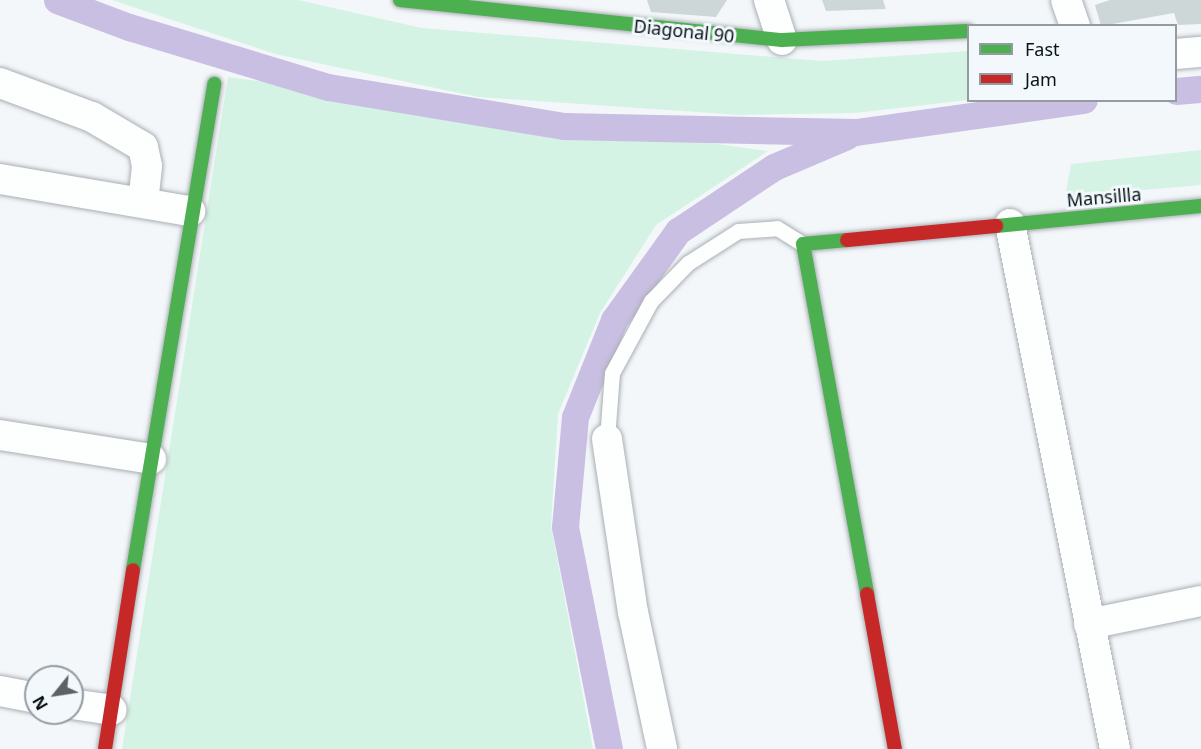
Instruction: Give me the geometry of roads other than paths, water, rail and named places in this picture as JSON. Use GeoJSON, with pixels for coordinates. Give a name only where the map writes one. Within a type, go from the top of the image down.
{"type":"FeatureCollection","features":[{"type":"Feature","properties":{"kind":"street","name":"Diagonal 90"},"geometry":{"type":"LineString","coordinates":[[400,0],[782,40],[967,31]]}},
{"type":"Feature","properties":{"kind":"street"},"geometry":{"type":"LineString","coordinates":[[769,0],[782,40]]}},
{"type":"Feature","properties":{"kind":"street"},"geometry":{"type":"LineString","coordinates":[[1066,0],[1074,24]]}},
{"type":"Feature","properties":{"kind":"street"},"geometry":{"type":"LineString","coordinates":[[1177,54],[1201,52]]}},
{"type":"Feature","properties":{"kind":"street"},"geometry":{"type":"LineString","coordinates":[[0,82],[92,117],[143,147],[147,166],[144,203]]}},
{"type":"Feature","properties":{"kind":"street"},"geometry":{"type":"LineString","coordinates":[[105,749],[189,211],[213,84]]}},
{"type":"Feature","properties":{"kind":"street"},"geometry":{"type":"LineString","coordinates":[[0,179],[189,211]]}},
{"type":"Feature","properties":{"kind":"street","name":"Mansillla"},"geometry":{"type":"LineString","coordinates":[[803,243],[1201,206]]}},
{"type":"Feature","properties":{"kind":"street"},"geometry":{"type":"LineString","coordinates":[[1010,224],[1115,749]]}},
{"type":"Feature","properties":{"kind":"street"},"geometry":{"type":"LineString","coordinates":[[803,243],[895,749]]}},
{"type":"Feature","properties":{"kind":"street"},"geometry":{"type":"LineString","coordinates":[[0,435],[151,459]]}},
{"type":"Feature","properties":{"kind":"street"},"geometry":{"type":"LineString","coordinates":[[607,439],[633,612],[662,749]]}},
{"type":"Feature","properties":{"kind":"street"},"geometry":{"type":"LineString","coordinates":[[1089,624],[1201,602]]}},
{"type":"Feature","properties":{"kind":"street"},"geometry":{"type":"LineString","coordinates":[[0,691],[24,696]]}},
{"type":"Feature","properties":{"kind":"street"},"geometry":{"type":"LineString","coordinates":[[84,706],[111,711]]}},
{"type":"Feature","properties":{"kind":"lane"},"geometry":{"type":"LineString","coordinates":[[607,439],[612,373],[651,301],[687,263],[738,231],[777,228],[803,243]]}},
{"type":"Feature","properties":{"kind":"waterway"},"geometry":{"type":"LineString","coordinates":[[57,0],[129,27],[328,87],[564,126],[856,132],[1070,102]]}},
{"type":"Feature","properties":{"kind":"waterway"},"geometry":{"type":"LineString","coordinates":[[1177,91],[1201,89]]}},
{"type":"Feature","properties":{"kind":"waterway"},"geometry":{"type":"LineString","coordinates":[[609,749],[565,527],[575,417],[614,320],[678,231],[774,167],[847,136]]}}]}
